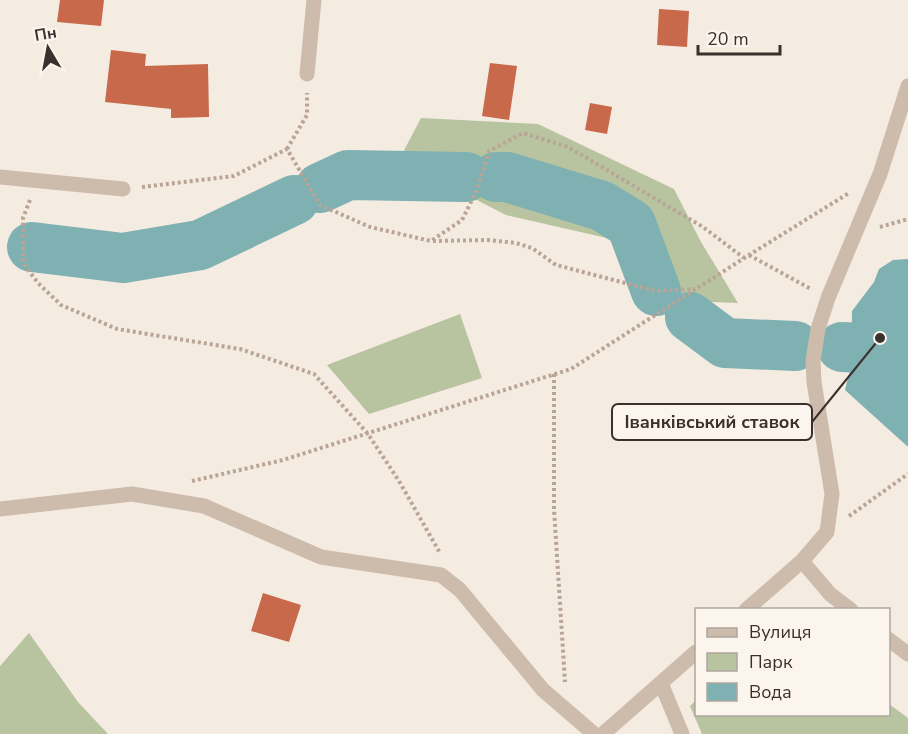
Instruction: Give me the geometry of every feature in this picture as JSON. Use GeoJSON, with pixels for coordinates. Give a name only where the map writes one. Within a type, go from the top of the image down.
{"type":"FeatureCollection","features":[{"type":"Feature","properties":{"kind":"street"},"geometry":{"type":"LineString","coordinates":[[308,74],[314,0]]}},
{"type":"Feature","properties":{"kind":"street"},"geometry":{"type":"LineString","coordinates":[[747,608],[802,561],[827,532],[832,494],[814,382],[813,361],[818,329],[828,298],[880,174],[908,86]]}},
{"type":"Feature","properties":{"kind":"street"},"geometry":{"type":"LineString","coordinates":[[0,177],[123,189]]}},
{"type":"Feature","properties":{"kind":"street"},"geometry":{"type":"LineString","coordinates":[[0,509],[132,494],[204,506],[321,557],[441,575],[460,590],[543,690],[594,734]]}},
{"type":"Feature","properties":{"kind":"street"},"geometry":{"type":"LineString","coordinates":[[802,561],[830,594],[850,608]]}},
{"type":"Feature","properties":{"kind":"street"},"geometry":{"type":"LineString","coordinates":[[890,640],[908,654]]}},
{"type":"Feature","properties":{"kind":"street"},"geometry":{"type":"LineString","coordinates":[[603,734],[695,653]]}},
{"type":"Feature","properties":{"kind":"street"},"geometry":{"type":"LineString","coordinates":[[661,683],[682,734]]}},
{"type":"Feature","properties":{"kind":"path"},"geometry":{"type":"LineString","coordinates":[[123,189],[234,176],[287,149],[307,115],[308,74]]}},
{"type":"Feature","properties":{"kind":"path"},"geometry":{"type":"LineString","coordinates":[[431,241],[462,220],[477,190],[489,151],[523,133],[568,147],[703,227],[744,258]]}},
{"type":"Feature","properties":{"kind":"path"},"geometry":{"type":"LineString","coordinates":[[287,149],[320,205],[370,227],[431,241],[488,240],[516,243],[532,248],[556,265],[656,291],[696,289]]}},
{"type":"Feature","properties":{"kind":"path"},"geometry":{"type":"LineString","coordinates":[[38,180],[23,218],[23,263],[38,283],[61,305],[117,329],[240,349],[314,374],[369,434],[399,481],[460,590]]}},
{"type":"Feature","properties":{"kind":"path"},"geometry":{"type":"LineString","coordinates":[[190,481],[283,460],[572,369],[850,193]]}},
{"type":"Feature","properties":{"kind":"path"},"geometry":{"type":"LineString","coordinates":[[749,255],[828,298]]}},
{"type":"Feature","properties":{"kind":"path"},"geometry":{"type":"LineString","coordinates":[[555,374],[554,509],[567,711]]}},
{"type":"Feature","properties":{"kind":"path"},"geometry":{"type":"LineString","coordinates":[[827,532],[908,474]]}},
{"type":"Feature","properties":{"kind":"green space"},"geometry":{"type":"Polygon","coordinates":[[[421,118],[538,124],[674,189],[701,242],[738,303],[640,299],[611,239],[506,215],[399,160],[421,118]]]}},
{"type":"Feature","properties":{"kind":"green space"},"geometry":{"type":"Polygon","coordinates":[[[460,314],[482,378],[369,414],[327,365],[460,314]]]}},
{"type":"Feature","properties":{"kind":"green space"},"geometry":{"type":"Polygon","coordinates":[[[29,633],[78,702],[108,734],[0,734],[0,666],[29,633]]]}},
{"type":"Feature","properties":{"kind":"green space"},"geometry":{"type":"Polygon","coordinates":[[[695,701],[695,716],[890,716],[890,705],[908,718],[908,734],[702,734],[690,706],[695,701]]]}},
{"type":"Feature","properties":{"kind":"water"},"geometry":{"type":"Polygon","coordinates":[[[908,259],[907,446],[845,390],[851,366],[852,311],[874,282],[879,269],[893,260],[908,259]]]}},
{"type":"Feature","properties":{"kind":"building"},"geometry":{"type":"Polygon","coordinates":[[[60,0],[104,0],[101,26],[57,22],[60,0]]]}},
{"type":"Feature","properties":{"kind":"building"},"geometry":{"type":"Polygon","coordinates":[[[659,9],[689,11],[687,47],[657,45],[659,9]]]}},
{"type":"Feature","properties":{"kind":"building"},"geometry":{"type":"Polygon","coordinates":[[[111,50],[146,54],[145,66],[208,64],[209,117],[171,118],[171,109],[105,102],[111,50]]]}},
{"type":"Feature","properties":{"kind":"building"},"geometry":{"type":"Polygon","coordinates":[[[490,63],[517,66],[509,120],[482,116],[490,63]]]}},
{"type":"Feature","properties":{"kind":"building"},"geometry":{"type":"Polygon","coordinates":[[[590,103],[612,107],[607,134],[585,130],[590,103]]]}},
{"type":"Feature","properties":{"kind":"building"},"geometry":{"type":"Polygon","coordinates":[[[263,593],[301,605],[289,642],[251,631],[263,593]]]}},
{"type":"Feature","properties":{"kind":"waterway"},"geometry":{"type":"LineString","coordinates":[[320,188],[348,175],[466,177]]}},
{"type":"Feature","properties":{"kind":"waterway"},"geometry":{"type":"LineString","coordinates":[[496,177],[507,177],[602,206],[631,224],[656,291]]}},
{"type":"Feature","properties":{"kind":"waterway"},"geometry":{"type":"LineString","coordinates":[[32,247],[123,258],[200,245],[294,200]]}},
{"type":"Feature","properties":{"kind":"waterway"},"geometry":{"type":"LineString","coordinates":[[690,317],[725,343],[795,346]]}},
{"type":"Feature","properties":{"kind":"waterway"},"geometry":{"type":"LineString","coordinates":[[842,347],[884,349],[908,341]]}},
{"type":"Feature","properties":{"kind":"place","name":"Іванківський ставок"},"geometry":{"type":"Point","coordinates":[880,338]}}]}
